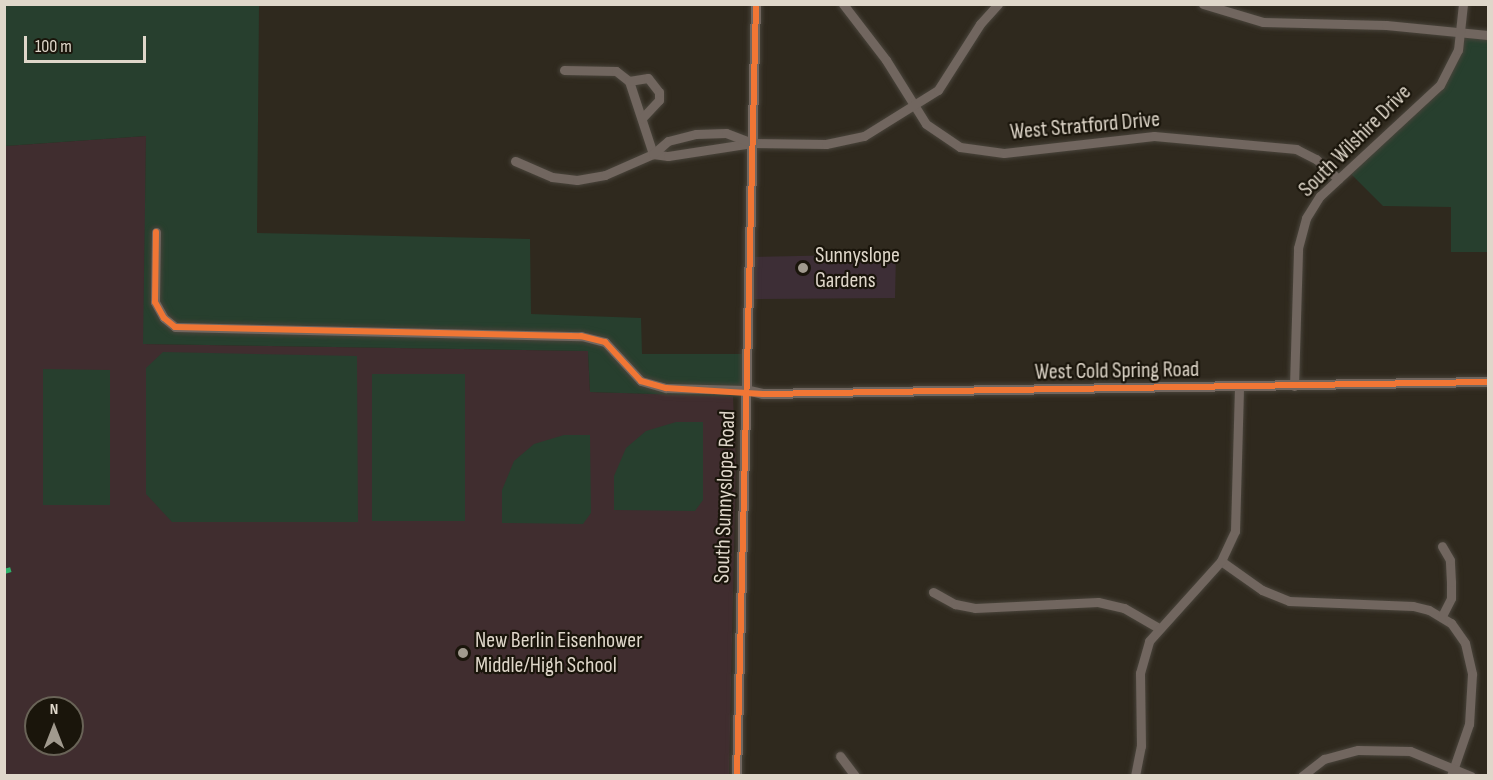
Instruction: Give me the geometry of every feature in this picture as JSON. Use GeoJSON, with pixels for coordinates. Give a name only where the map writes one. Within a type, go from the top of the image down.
{"type":"FeatureCollection","features":[{"type":"Feature","properties":{"kind":"street","name":"South Sunnyslope Road"},"geometry":{"type":"LineString","coordinates":[[737,776],[756,4]]}},
{"type":"Feature","properties":{"kind":"street","name":"West Stratford Drive"},"geometry":{"type":"LineString","coordinates":[[843,4],[886,60],[915,106],[942,138],[973,151],[1004,153],[1154,136],[1296,149],[1316,159],[1338,179]]}},
{"type":"Feature","properties":{"kind":"street"},"geometry":{"type":"LineString","coordinates":[[653,154],[668,156],[752,143],[807,145],[854,140],[915,106],[942,85],[980,24],[998,4]]}},
{"type":"Feature","properties":{"kind":"street"},"geometry":{"type":"LineString","coordinates":[[1203,4],[1263,22],[1386,25],[1488,35]]}},
{"type":"Feature","properties":{"kind":"street","name":"South Wilshire Drive"},"geometry":{"type":"LineString","coordinates":[[1294,386],[1300,232],[1314,204],[1440,85],[1455,60],[1461,32],[1463,4]]}},
{"type":"Feature","properties":{"kind":"street"},"geometry":{"type":"LineString","coordinates":[[564,70],[616,71],[628,81],[653,154]]}},
{"type":"Feature","properties":{"kind":"street"},"geometry":{"type":"LineString","coordinates":[[628,81],[648,78],[659,92],[659,100],[642,118]]}},
{"type":"Feature","properties":{"kind":"street"},"geometry":{"type":"LineString","coordinates":[[515,161],[552,177],[577,180],[605,175],[653,154],[668,141],[696,134],[726,133],[752,143]]}},
{"type":"Feature","properties":{"kind":"street"},"geometry":{"type":"LineString","coordinates":[[156,232],[155,302],[164,318],[175,327],[581,336],[605,342],[641,381],[666,388],[746,390]]}},
{"type":"Feature","properties":{"kind":"street","name":"West Cold Spring Road"},"geometry":{"type":"LineString","coordinates":[[746,390],[763,394],[1488,382]]}},
{"type":"Feature","properties":{"kind":"street"},"geometry":{"type":"LineString","coordinates":[[1135,776],[1140,746],[1142,662],[1157,627],[1221,561],[1235,531],[1239,387]]}},
{"type":"Feature","properties":{"kind":"street"},"geometry":{"type":"LineString","coordinates":[[1442,546],[1450,560],[1451,598],[1442,616]]}},
{"type":"Feature","properties":{"kind":"street"},"geometry":{"type":"LineString","coordinates":[[1221,561],[1262,590],[1289,601],[1413,606],[1442,616],[1462,638],[1471,664],[1469,724],[1452,772]]}},
{"type":"Feature","properties":{"kind":"street"},"geometry":{"type":"LineString","coordinates":[[933,592],[955,604],[975,608],[1098,602],[1124,608],[1157,627]]}},
{"type":"Feature","properties":{"kind":"street"},"geometry":{"type":"LineString","coordinates":[[1302,776],[1324,759],[1358,750],[1410,751],[1452,772],[1471,776]]}},
{"type":"Feature","properties":{"kind":"street"},"geometry":{"type":"LineString","coordinates":[[840,756],[855,776]]}},
{"type":"Feature","properties":{"kind":"shaded area"},"geometry":{"type":"Polygon","coordinates":[[[146,136],[144,344],[588,351],[590,392],[733,396],[736,462],[729,775],[5,776],[5,146],[146,136]]]}},
{"type":"Feature","properties":{"kind":"shaded area"},"geometry":{"type":"Polygon","coordinates":[[[896,254],[895,298],[748,299],[749,257],[896,254]]]}},
{"type":"Feature","properties":{"kind":"green space"},"geometry":{"type":"Polygon","coordinates":[[[5,5],[259,5],[257,233],[530,239],[531,314],[641,318],[642,354],[747,354],[746,397],[590,392],[588,351],[143,344],[146,136],[5,146],[5,5]]]}},
{"type":"Feature","properties":{"kind":"green space"},"geometry":{"type":"Polygon","coordinates":[[[1462,32],[1488,35],[1488,252],[1451,252],[1451,207],[1383,206],[1347,170],[1434,90],[1462,32]]]}},
{"type":"Feature","properties":{"kind":"green space"},"geometry":{"type":"Polygon","coordinates":[[[163,352],[357,356],[358,522],[172,522],[146,494],[146,368],[163,352]]]}},
{"type":"Feature","properties":{"kind":"green space"},"geometry":{"type":"Polygon","coordinates":[[[43,369],[110,370],[110,505],[43,505],[43,369]]]}},
{"type":"Feature","properties":{"kind":"green space"},"geometry":{"type":"Polygon","coordinates":[[[372,374],[465,374],[465,521],[372,521],[372,374]]]}},
{"type":"Feature","properties":{"kind":"green space"},"geometry":{"type":"Polygon","coordinates":[[[676,422],[703,422],[703,500],[695,511],[614,510],[614,476],[626,448],[646,431],[676,422]]]}},
{"type":"Feature","properties":{"kind":"green space"},"geometry":{"type":"Polygon","coordinates":[[[564,435],[590,435],[591,513],[583,524],[502,523],[502,490],[514,461],[534,444],[564,435]]]}},
{"type":"Feature","properties":{"kind":"marked path"},"geometry":{"type":"LineString","coordinates":[[4,571],[11,569]]}},
{"type":"Feature","properties":{"kind":"cycle path"},"geometry":{"type":"LineString","coordinates":[[737,776],[756,4]]}},
{"type":"Feature","properties":{"kind":"cycle path"},"geometry":{"type":"LineString","coordinates":[[156,232],[155,302],[164,318],[175,327],[581,336],[605,342],[641,381],[666,388],[763,394],[1488,382]]}},
{"type":"Feature","properties":{"kind":"place","name":"Sunnyslope Gardens"},"geometry":{"type":"Point","coordinates":[803,268]}},
{"type":"Feature","properties":{"kind":"place","name":"New Berlin Eisenhower Middle/High School"},"geometry":{"type":"Point","coordinates":[463,653]}}]}
